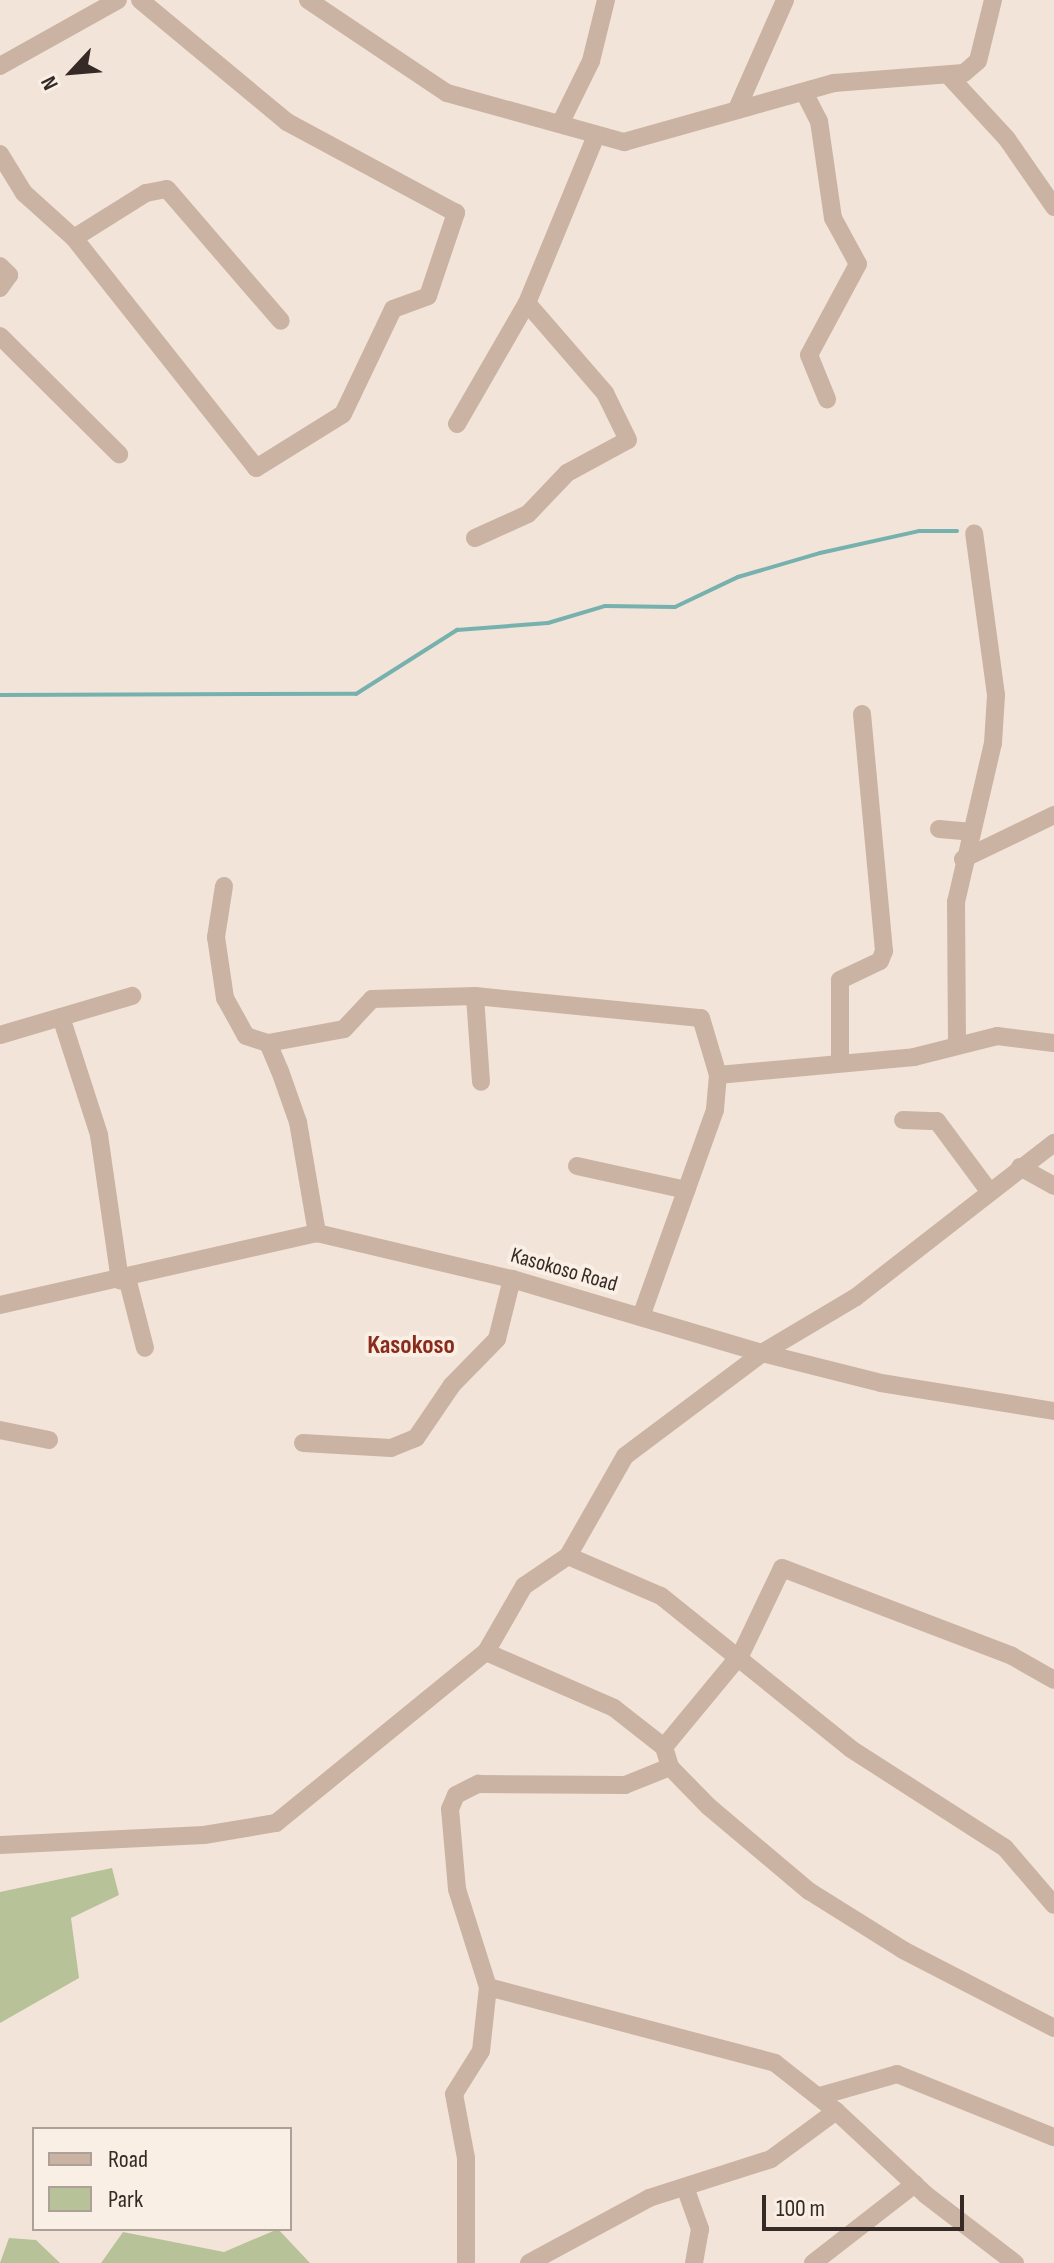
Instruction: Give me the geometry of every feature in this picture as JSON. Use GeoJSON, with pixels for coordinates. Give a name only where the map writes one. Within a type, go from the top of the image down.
{"type":"FeatureCollection","features":[{"type":"Feature","properties":{"kind":"street"},"geometry":{"type":"LineString","coordinates":[[0,66],[118,0]]}},
{"type":"Feature","properties":{"kind":"street"},"geometry":{"type":"LineString","coordinates":[[0,154],[24,193],[74,238],[259,469],[353,402],[393,309],[428,296],[456,218],[449,206],[287,122],[140,0]]}},
{"type":"Feature","properties":{"kind":"street"},"geometry":{"type":"LineString","coordinates":[[308,0],[447,93],[562,120],[596,136],[643,140],[737,109],[873,76],[948,75],[975,66],[993,0]]}},
{"type":"Feature","properties":{"kind":"street"},"geometry":{"type":"LineString","coordinates":[[562,120],[591,61],[606,0]]}},
{"type":"Feature","properties":{"kind":"street"},"geometry":{"type":"LineString","coordinates":[[737,109],[785,0]]}},
{"type":"Feature","properties":{"kind":"street"},"geometry":{"type":"LineString","coordinates":[[948,75],[1007,139],[1054,207]]}},
{"type":"Feature","properties":{"kind":"street"},"geometry":{"type":"LineString","coordinates":[[804,92],[819,121],[833,218],[858,264],[809,355],[827,399]]}},
{"type":"Feature","properties":{"kind":"street"},"geometry":{"type":"LineString","coordinates":[[457,424],[527,303],[596,136]]}},
{"type":"Feature","properties":{"kind":"street"},"geometry":{"type":"LineString","coordinates":[[74,238],[146,193],[167,189],[281,321]]}},
{"type":"Feature","properties":{"kind":"street"},"geometry":{"type":"LineString","coordinates":[[0,266],[9,275],[0,288]]}},
{"type":"Feature","properties":{"kind":"street"},"geometry":{"type":"LineString","coordinates":[[475,538],[528,514],[567,473],[628,440],[605,393],[527,303]]}},
{"type":"Feature","properties":{"kind":"street"},"geometry":{"type":"LineString","coordinates":[[0,336],[119,454]]}},
{"type":"Feature","properties":{"kind":"street"},"geometry":{"type":"LineString","coordinates":[[957,1044],[956,902],[963,859],[972,832],[996,695],[974,533]]}},
{"type":"Feature","properties":{"kind":"street"},"geometry":{"type":"LineString","coordinates":[[840,1063],[840,980],[880,961],[884,951],[862,714]]}},
{"type":"Feature","properties":{"kind":"street"},"geometry":{"type":"LineString","coordinates":[[963,859],[1054,815]]}},
{"type":"Feature","properties":{"kind":"street"},"geometry":{"type":"LineString","coordinates":[[939,829],[972,832]]}},
{"type":"Feature","properties":{"kind":"street"},"geometry":{"type":"LineString","coordinates":[[224,886],[216,937],[225,998],[246,1036],[268,1043],[344,1029],[367,999],[475,996],[696,1016],[709,1033],[718,1075],[709,1133],[641,1317]]}},
{"type":"Feature","properties":{"kind":"street"},"geometry":{"type":"LineString","coordinates":[[0,1035],[132,996]]}},
{"type":"Feature","properties":{"kind":"street"},"geometry":{"type":"LineString","coordinates":[[475,996],[481,1082]]}},
{"type":"Feature","properties":{"kind":"street"},"geometry":{"type":"LineString","coordinates":[[61,1017],[99,1135],[123,1279],[145,1348]]}},
{"type":"Feature","properties":{"kind":"street"},"geometry":{"type":"LineString","coordinates":[[718,1075],[914,1057],[997,1036],[1054,1043]]}},
{"type":"Feature","properties":{"kind":"street"},"geometry":{"type":"LineString","coordinates":[[268,1043],[298,1122],[317,1233]]}},
{"type":"Feature","properties":{"kind":"street"},"geometry":{"type":"LineString","coordinates":[[903,1120],[937,1121],[989,1191]]}},
{"type":"Feature","properties":{"kind":"street"},"geometry":{"type":"LineString","coordinates":[[0,1845],[204,1835],[276,1823],[486,1652],[524,1586],[568,1556],[625,1456],[762,1353],[856,1297],[1054,1143]]}},
{"type":"Feature","properties":{"kind":"street"},"geometry":{"type":"LineString","coordinates":[[577,1166],[686,1190]]}},
{"type":"Feature","properties":{"kind":"street"},"geometry":{"type":"LineString","coordinates":[[1020,1167],[1054,1186]]}},
{"type":"Feature","properties":{"kind":"street","name":"Kasokoso Road"},"geometry":{"type":"LineString","coordinates":[[0,1305],[123,1279],[218,1250],[317,1233],[512,1279],[762,1353],[881,1383],[1054,1411]]}},
{"type":"Feature","properties":{"kind":"street"},"geometry":{"type":"LineString","coordinates":[[303,1443],[391,1448],[416,1438],[452,1385],[497,1339],[512,1279]]}},
{"type":"Feature","properties":{"kind":"street"},"geometry":{"type":"LineString","coordinates":[[0,1430],[49,1440]]}},
{"type":"Feature","properties":{"kind":"street"},"geometry":{"type":"LineString","coordinates":[[568,1556],[648,1589],[741,1654],[851,1749],[1005,1848],[1054,1905]]}},
{"type":"Feature","properties":{"kind":"street"},"geometry":{"type":"LineString","coordinates":[[664,1747],[741,1654],[776,1572],[784,1568],[1012,1656],[1054,1680]]}},
{"type":"Feature","properties":{"kind":"street"},"geometry":{"type":"LineString","coordinates":[[486,1652],[599,1699],[664,1747],[670,1767],[809,1891],[1054,2028]]}},
{"type":"Feature","properties":{"kind":"street"},"geometry":{"type":"LineString","coordinates":[[466,2263],[466,2158],[454,2094],[481,2051],[488,1987],[448,1835],[456,1795],[478,1784],[625,1785],[670,1767]]}},
{"type":"Feature","properties":{"kind":"street"},"geometry":{"type":"LineString","coordinates":[[488,1987],[775,2063],[820,2096],[915,2184],[1015,2263]]}},
{"type":"Feature","properties":{"kind":"street"},"geometry":{"type":"LineString","coordinates":[[820,2096],[897,2074],[1054,2137]]}},
{"type":"Feature","properties":{"kind":"street"},"geometry":{"type":"LineString","coordinates":[[529,2263],[598,2221],[685,2187],[771,2159],[836,2111]]}},
{"type":"Feature","properties":{"kind":"street"},"geometry":{"type":"LineString","coordinates":[[827,2260],[915,2184]]}},
{"type":"Feature","properties":{"kind":"street"},"geometry":{"type":"LineString","coordinates":[[685,2187],[700,2229],[694,2263]]}},
{"type":"Feature","properties":{"kind":"green space"},"geometry":{"type":"Polygon","coordinates":[[[112,1868],[119,1895],[71,1918],[79,1978],[0,2023],[0,1892],[112,1868]]]}},
{"type":"Feature","properties":{"kind":"green space"},"geometry":{"type":"Polygon","coordinates":[[[280,2231],[310,2263],[101,2263],[123,2232],[224,2252],[280,2231]]]}},
{"type":"Feature","properties":{"kind":"green space"},"geometry":{"type":"Polygon","coordinates":[[[9,2238],[36,2240],[60,2263],[0,2263],[9,2238]]]}},
{"type":"Feature","properties":{"kind":"waterway"},"geometry":{"type":"LineString","coordinates":[[0,695],[356,694],[457,630],[548,623],[605,606],[675,607],[738,577],[820,553],[919,531],[957,531]]}},
{"type":"Feature","properties":{"kind":"district","name":"Kasokoso"},"geometry":{"type":"Point","coordinates":[411,1346]}}]}
